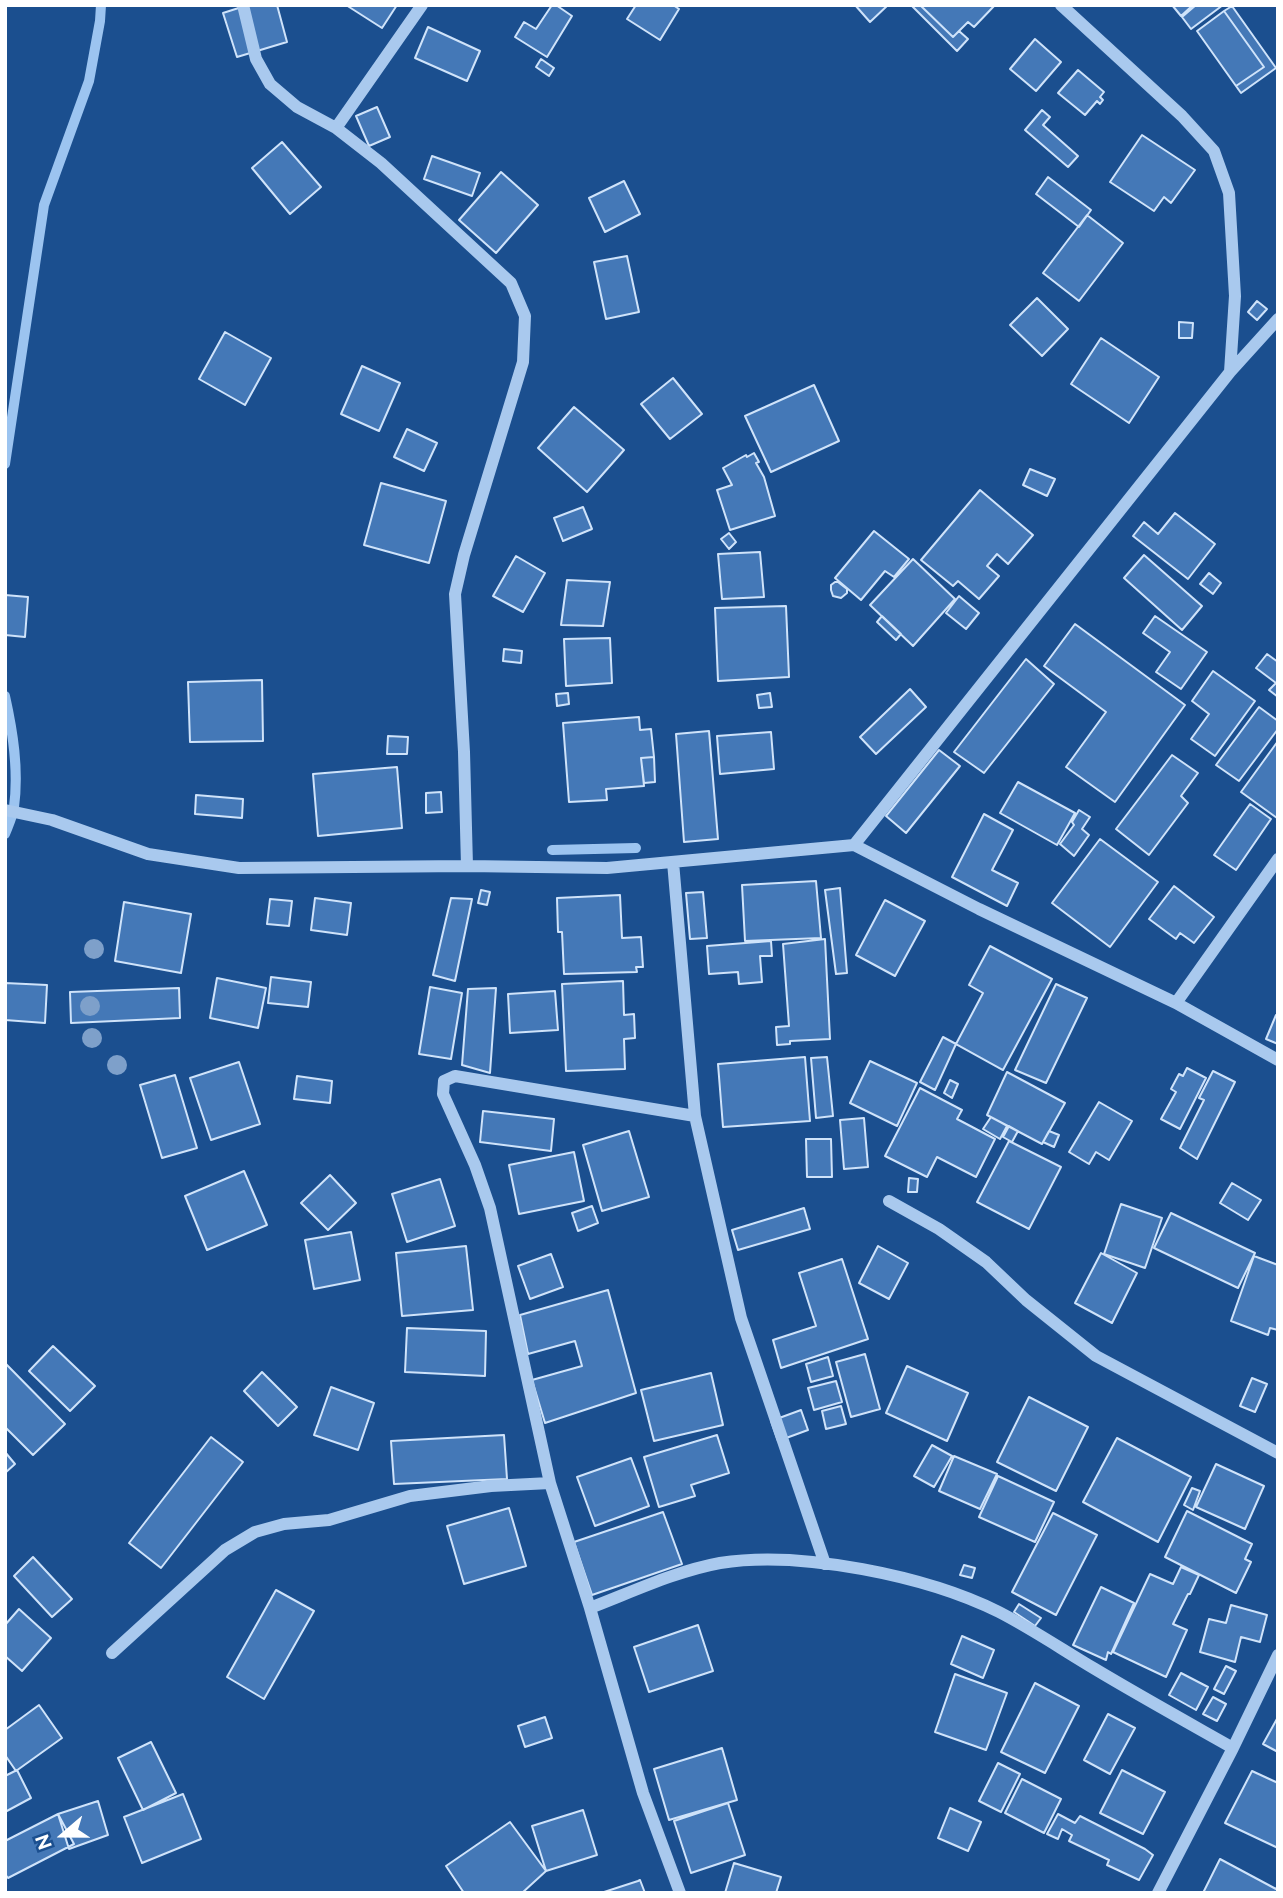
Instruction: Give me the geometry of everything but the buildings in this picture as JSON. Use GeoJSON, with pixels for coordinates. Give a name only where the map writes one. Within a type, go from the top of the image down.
{"type":"FeatureCollection","features":[{"type":"Feature","properties":{"kind":"street"},"geometry":{"type":"LineString","coordinates":[[243,5],[256,59],[270,84],[297,107],[336,128],[381,163],[511,283],[525,316],[523,362],[464,555],[455,594],[467,866]]}},
{"type":"Feature","properties":{"kind":"street"},"geometry":{"type":"LineString","coordinates":[[336,128],[422,5]]}},
{"type":"Feature","properties":{"kind":"street"},"geometry":{"type":"LineString","coordinates":[[1061,5],[1182,116],[1214,151],[1228,193],[1235,296],[1230,372]]}},
{"type":"Feature","properties":{"kind":"street"},"geometry":{"type":"LineString","coordinates":[[854,845],[1230,372],[1278,319]]}},
{"type":"Feature","properties":{"kind":"street"},"geometry":{"type":"LineString","coordinates":[[5,810],[52,820],[148,854],[239,868],[607,868],[854,845],[979,909],[1176,1003],[1278,1060]]}},
{"type":"Feature","properties":{"kind":"street"},"geometry":{"type":"LineString","coordinates":[[1176,1003],[1278,859]]}},
{"type":"Feature","properties":{"kind":"street"},"geometry":{"type":"LineString","coordinates":[[673,862],[695,1116],[741,1318],[825,1564]]}},
{"type":"Feature","properties":{"kind":"street"},"geometry":{"type":"LineString","coordinates":[[680,1893],[643,1793],[590,1608],[550,1483],[490,1208],[475,1165],[443,1094],[444,1082],[455,1076],[695,1116]]}},
{"type":"Feature","properties":{"kind":"street"},"geometry":{"type":"LineString","coordinates":[[889,1201],[986,1262],[1026,1300],[1096,1356],[1278,1453]]}},
{"type":"Feature","properties":{"kind":"street"},"geometry":{"type":"LineString","coordinates":[[112,1653],[225,1550],[255,1532],[284,1524],[329,1520],[411,1496],[491,1486],[550,1483]]}},
{"type":"Feature","properties":{"kind":"street"},"geometry":{"type":"LineString","coordinates":[[590,1608],[667,1578],[720,1563],[770,1559],[873,1570],[945,1590],[998,1612],[1233,1748]]}},
{"type":"Feature","properties":{"kind":"street"},"geometry":{"type":"LineString","coordinates":[[1158,1893],[1278,1655]]}},
{"type":"Feature","properties":{"kind":"waterway"},"geometry":{"type":"LineString","coordinates":[[5,464],[44,205],[89,81],[101,5]]}},
{"type":"Feature","properties":{"kind":"waterway"},"geometry":{"type":"LineString","coordinates":[[5,696],[13,737],[16,779],[13,810],[5,834]]}},
{"type":"Feature","properties":{"kind":"waterway"},"geometry":{"type":"LineString","coordinates":[[552,850],[636,848]]}}]}
